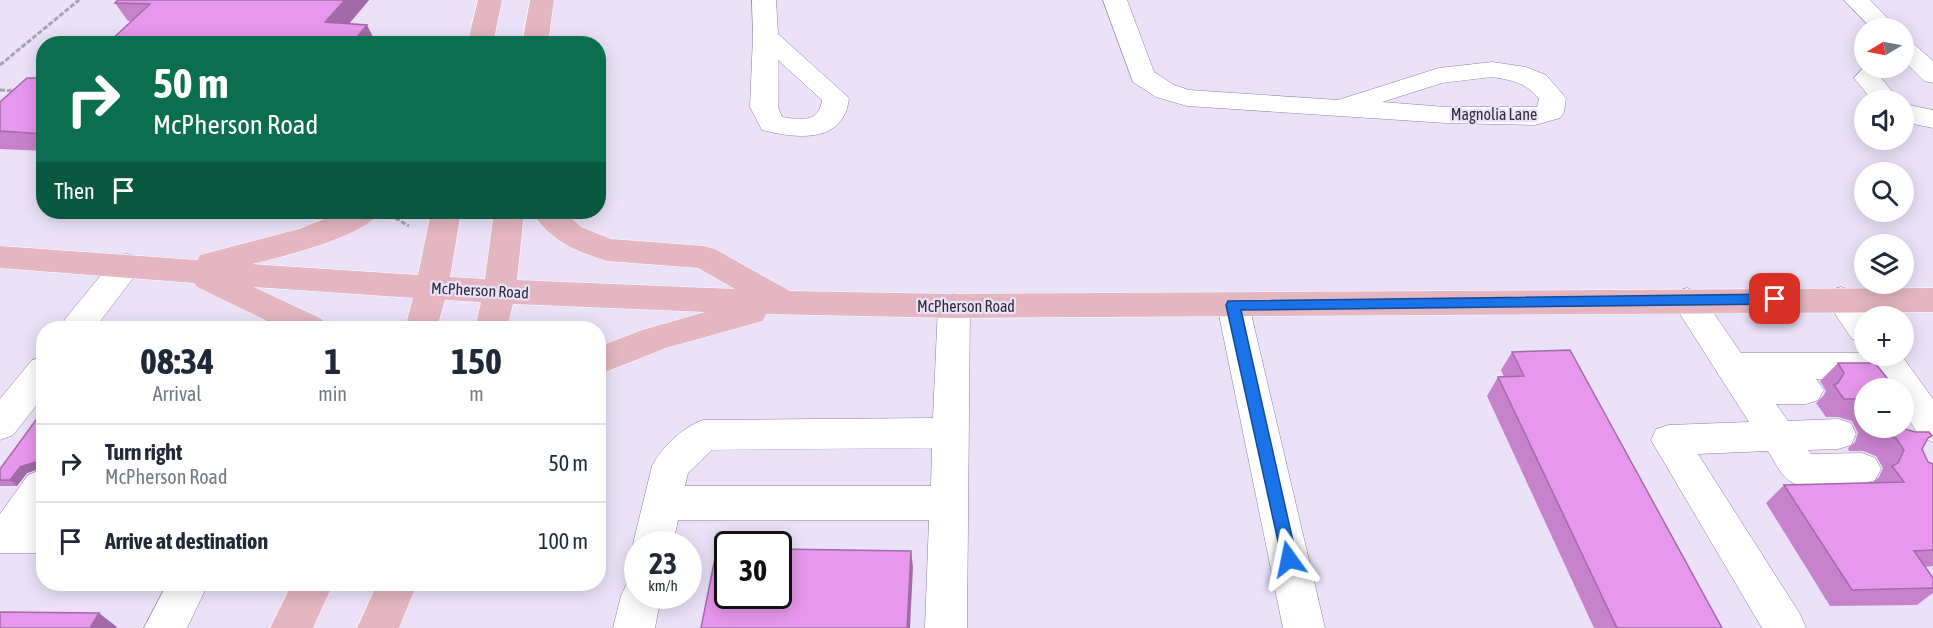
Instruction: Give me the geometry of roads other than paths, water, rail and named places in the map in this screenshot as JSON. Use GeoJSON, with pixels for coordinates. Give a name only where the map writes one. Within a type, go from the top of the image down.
{"type":"FeatureCollection","features":[{"type":"Feature","properties":{"kind":"main road"},"geometry":{"type":"LineString","coordinates":[[482,36],[490,0]]}},
{"type":"Feature","properties":{"kind":"main road"},"geometry":{"type":"LineString","coordinates":[[536,36],[542,0]]}},
{"type":"Feature","properties":{"kind":"main road"},"geometry":{"type":"LineString","coordinates":[[187,270],[304,238],[353,219]]}},
{"type":"Feature","properties":{"kind":"main road"},"geometry":{"type":"LineString","coordinates":[[423,321],[432,288],[445,219]]}},
{"type":"Feature","properties":{"kind":"main road"},"geometry":{"type":"LineString","coordinates":[[493,321],[500,291],[508,219]]}},
{"type":"Feature","properties":{"kind":"main road"},"geometry":{"type":"LineString","coordinates":[[554,219],[570,235],[607,250],[704,257],[785,303]]}},
{"type":"Feature","properties":{"kind":"main road","name":"McPherson Road"},"geometry":{"type":"LineString","coordinates":[[0,257],[432,288],[785,303],[954,306],[1933,300]]}},
{"type":"Feature","properties":{"kind":"main road"},"geometry":{"type":"LineString","coordinates":[[187,270],[295,321]]}},
{"type":"Feature","properties":{"kind":"main road"},"geometry":{"type":"LineString","coordinates":[[606,358],[684,330],[785,303]]}},
{"type":"Feature","properties":{"kind":"main road"},"geometry":{"type":"LineString","coordinates":[[291,628],[310,591]]}},
{"type":"Feature","properties":{"kind":"street"},"geometry":{"type":"LineString","coordinates":[[764,0],[766,36]]}},
{"type":"Feature","properties":{"kind":"street","name":"Magnolia Lane"},"geometry":{"type":"LineString","coordinates":[[1115,0],[1142,76],[1165,91],[1187,98],[1446,115],[1536,117],[1550,112],[1553,98],[1538,81],[1516,72],[1478,69],[1442,75],[1340,108]]}},
{"type":"Feature","properties":{"kind":"street"},"geometry":{"type":"LineString","coordinates":[[1856,0],[1875,18]]}},
{"type":"Feature","properties":{"kind":"street"},"geometry":{"type":"LineString","coordinates":[[1914,57],[1933,75]]}},
{"type":"Feature","properties":{"kind":"street"},"geometry":{"type":"LineString","coordinates":[[1867,78],[1877,90]]}},
{"type":"Feature","properties":{"kind":"street"},"geometry":{"type":"LineString","coordinates":[[1914,116],[1933,119]]}},
{"type":"Feature","properties":{"kind":"street"},"geometry":{"type":"LineString","coordinates":[[83,321],[127,266]]}},
{"type":"Feature","properties":{"kind":"street"},"geometry":{"type":"LineString","coordinates":[[1841,299],[1854,317]]}},
{"type":"Feature","properties":{"kind":"street"},"geometry":{"type":"LineString","coordinates":[[1687,300],[1801,470],[1862,469]]}},
{"type":"Feature","properties":{"kind":"street"},"geometry":{"type":"LineString","coordinates":[[1233,305],[1304,628]]}},
{"type":"Feature","properties":{"kind":"street"},"geometry":{"type":"LineString","coordinates":[[946,628],[954,306]]}},
{"type":"Feature","properties":{"kind":"street"},"geometry":{"type":"LineString","coordinates":[[1739,379],[1854,365]]}},
{"type":"Feature","properties":{"kind":"street"},"geometry":{"type":"LineString","coordinates":[[1890,366],[1933,427]]}},
{"type":"Feature","properties":{"kind":"street"},"geometry":{"type":"LineString","coordinates":[[1739,379],[1806,390]]}},
{"type":"Feature","properties":{"kind":"street"},"geometry":{"type":"LineString","coordinates":[[16,405],[36,380]]}},
{"type":"Feature","properties":{"kind":"street"},"geometry":{"type":"LineString","coordinates":[[1914,432],[1933,431]]}},
{"type":"Feature","properties":{"kind":"street"},"geometry":{"type":"LineString","coordinates":[[656,531],[671,466],[703,435],[952,433]]}},
{"type":"Feature","properties":{"kind":"street"},"geometry":{"type":"LineString","coordinates":[[1785,628],[1669,440],[1838,434]]}},
{"type":"Feature","properties":{"kind":"street"},"geometry":{"type":"LineString","coordinates":[[17,536],[36,496]]}},
{"type":"Feature","properties":{"kind":"street"},"geometry":{"type":"LineString","coordinates":[[662,503],[950,502]]}},
{"type":"Feature","properties":{"kind":"street"},"geometry":{"type":"LineString","coordinates":[[165,628],[184,591]]}},
{"type":"Feature","properties":{"kind":"street"},"geometry":{"type":"LineString","coordinates":[[634,628],[638,609]]}}]}
